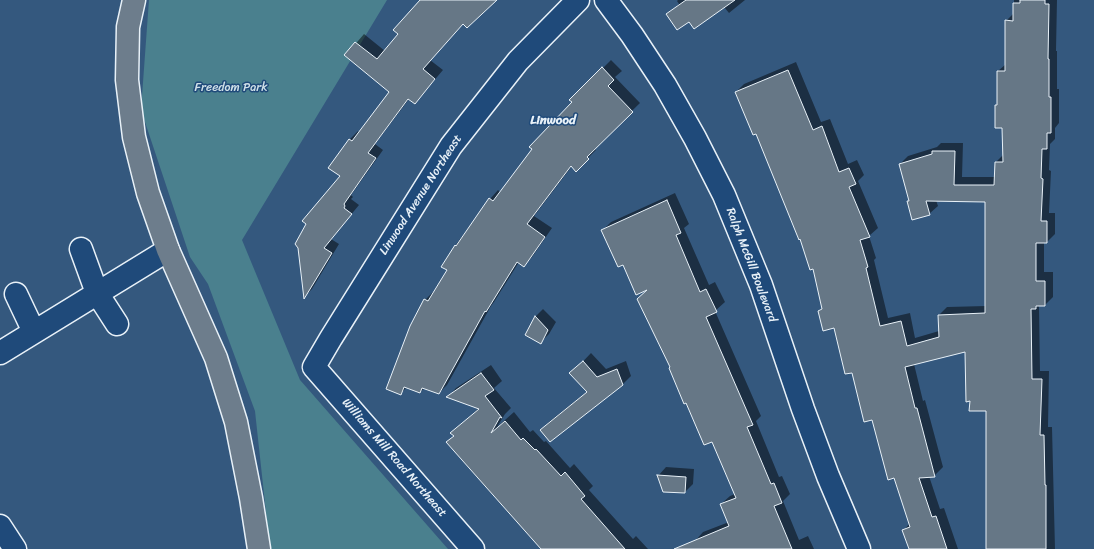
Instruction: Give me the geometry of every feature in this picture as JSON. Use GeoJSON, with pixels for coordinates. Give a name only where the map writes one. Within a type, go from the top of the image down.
{"type":"FeatureCollection","features":[{"type":"Feature","properties":{"kind":"highway"},"geometry":{"type":"LineString","coordinates":[[134,0],[128,27],[127,80],[134,137],[148,193],[168,250],[216,358],[236,422],[259,549]]}},
{"type":"Feature","properties":{"kind":"highway"},"geometry":{"type":"LineString","coordinates":[[254,520],[255,549]]}},
{"type":"Feature","properties":{"kind":"street","name":"Linwood Avenue Northeast"},"geometry":{"type":"LineString","coordinates":[[314,367],[451,146],[518,61],[578,0]]}},
{"type":"Feature","properties":{"kind":"street","name":"Ralph McGill Boulevard"},"geometry":{"type":"LineString","coordinates":[[606,0],[632,34],[665,85],[695,138],[724,195],[761,285],[803,409],[828,476],[859,549]]}},
{"type":"Feature","properties":{"kind":"street"},"geometry":{"type":"LineString","coordinates":[[81,249],[97,293],[117,324]]}},
{"type":"Feature","properties":{"kind":"street"},"geometry":{"type":"LineString","coordinates":[[0,352],[168,250]]}},
{"type":"Feature","properties":{"kind":"street"},"geometry":{"type":"LineString","coordinates":[[16,294],[34,332]]}},
{"type":"Feature","properties":{"kind":"street","name":"Williams Mill Road Northeast"},"geometry":{"type":"LineString","coordinates":[[314,367],[473,549]]}},
{"type":"Feature","properties":{"kind":"street"},"geometry":{"type":"LineString","coordinates":[[0,526],[15,549]]}},
{"type":"Feature","properties":{"kind":"green space","name":"Freedom Park"},"geometry":{"type":"Polygon","coordinates":[[[149,0],[387,0],[242,240],[300,380],[448,549],[270,549],[255,411],[208,284],[190,257],[141,110],[149,0]]]}},
{"type":"Feature","properties":{"kind":"building"},"geometry":{"type":"Polygon","coordinates":[[[420,0],[497,0],[467,28],[463,24],[423,69],[435,79],[415,104],[408,99],[368,153],[376,158],[344,204],[344,208],[352,214],[324,248],[332,253],[304,299],[298,248],[295,244],[306,224],[302,221],[340,176],[328,168],[349,139],[352,141],[389,92],[344,55],[355,42],[377,59],[398,34],[393,30],[420,0]]]}},
{"type":"Feature","properties":{"kind":"building"},"geometry":{"type":"Polygon","coordinates":[[[686,0],[735,0],[694,29],[689,22],[677,30],[666,14],[686,0]]]}},
{"type":"Feature","properties":{"kind":"building"},"geometry":{"type":"Polygon","coordinates":[[[1020,0],[1045,0],[1045,4],[1049,4],[1048,59],[1049,97],[1051,97],[1051,133],[1047,133],[1047,149],[1042,149],[1041,178],[1043,179],[1041,221],[1047,221],[1047,243],[1036,243],[1036,281],[1045,281],[1045,306],[1036,306],[1036,309],[1031,309],[1032,379],[1042,379],[1040,435],[1044,435],[1046,549],[986,549],[986,411],[969,411],[970,401],[966,402],[965,352],[905,367],[935,477],[919,478],[932,517],[936,516],[947,549],[909,549],[902,530],[910,527],[894,478],[888,480],[872,420],[864,422],[852,373],[845,374],[834,328],[823,331],[818,311],[822,309],[813,269],[810,270],[800,239],[799,240],[756,134],[753,135],[735,92],[788,70],[813,130],[822,126],[839,172],[849,168],[856,184],[849,187],[870,237],[860,240],[868,267],[866,268],[880,326],[901,321],[907,346],[939,337],[938,315],[985,313],[985,202],[926,201],[930,215],[912,220],[907,201],[909,201],[899,164],[932,154],[932,151],[955,151],[954,185],[994,185],[995,162],[1003,162],[1002,128],[995,128],[997,71],[1005,71],[1005,20],[1013,21],[1013,3],[1020,3],[1020,0]]]}},
{"type":"Feature","properties":{"kind":"building"},"geometry":{"type":"Polygon","coordinates":[[[602,67],[614,80],[608,86],[633,112],[587,157],[589,159],[576,172],[571,166],[527,224],[545,237],[524,267],[517,262],[486,312],[485,311],[439,394],[422,388],[420,393],[404,387],[401,395],[386,389],[410,326],[424,299],[428,301],[447,270],[441,267],[455,245],[456,246],[489,198],[493,201],[532,149],[529,147],[572,102],[569,100],[602,67]]]}},
{"type":"Feature","properties":{"kind":"building"},"geometry":{"type":"Polygon","coordinates":[[[667,200],[681,233],[676,235],[700,292],[706,289],[717,312],[706,317],[753,425],[747,427],[771,484],[774,483],[782,503],[774,506],[792,549],[674,549],[729,526],[720,504],[736,498],[712,442],[704,445],[686,403],[684,404],[669,368],[670,367],[637,299],[647,290],[636,295],[623,265],[618,267],[601,230],[667,200]]]}},
{"type":"Feature","properties":{"kind":"building"},"geometry":{"type":"Polygon","coordinates":[[[535,316],[548,330],[541,344],[525,335],[535,316]]]}},
{"type":"Feature","properties":{"kind":"building"},"geometry":{"type":"Polygon","coordinates":[[[583,361],[597,377],[617,369],[623,385],[550,442],[540,430],[587,392],[569,373],[583,361]]]}},
{"type":"Feature","properties":{"kind":"building"},"geometry":{"type":"Polygon","coordinates":[[[481,373],[494,390],[485,396],[502,418],[500,417],[491,433],[505,421],[521,440],[523,438],[535,450],[536,449],[561,476],[565,472],[585,496],[581,499],[625,549],[541,549],[446,442],[454,436],[450,433],[479,409],[446,397],[481,373]]]}},
{"type":"Feature","properties":{"kind":"building"},"geometry":{"type":"Polygon","coordinates":[[[657,475],[686,477],[685,493],[663,492],[657,475]]]}},
{"type":"Feature","properties":{"kind":"district","name":"Linwood"},"geometry":{"type":"Point","coordinates":[553,121]}}]}
